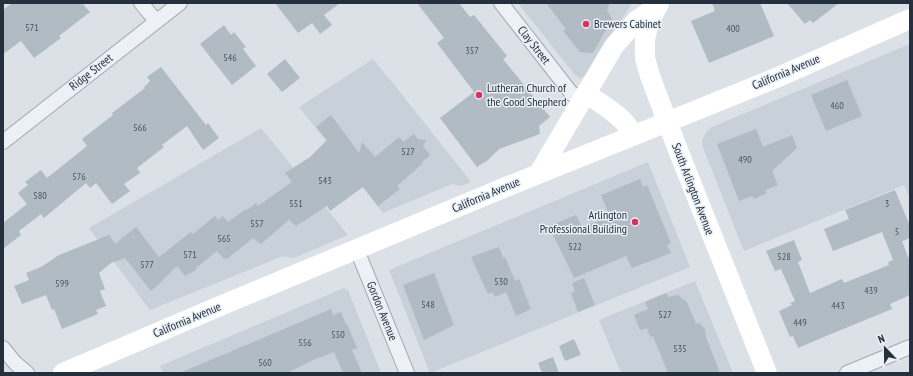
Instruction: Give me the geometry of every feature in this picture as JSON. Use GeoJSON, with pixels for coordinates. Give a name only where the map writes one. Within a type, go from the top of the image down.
{"type":"FeatureCollection","features":[{"type":"Feature","properties":{"kind":"main road"},"geometry":{"type":"LineString","coordinates":[[539,173],[614,46],[636,20],[658,4]]}},
{"type":"Feature","properties":{"kind":"main road","name":"South Arlington Avenue"},"geometry":{"type":"LineString","coordinates":[[658,4],[649,22],[645,39],[645,58],[667,121],[767,373]]}},
{"type":"Feature","properties":{"kind":"main road","name":"California Avenue"},"geometry":{"type":"LineString","coordinates":[[63,373],[633,134],[776,78],[910,19]]}},
{"type":"Feature","properties":{"kind":"main road"},"geometry":{"type":"LineString","coordinates":[[587,94],[628,124],[633,134]]}},
{"type":"Feature","properties":{"kind":"street"},"geometry":{"type":"LineString","coordinates":[[141,3],[156,22]]}},
{"type":"Feature","properties":{"kind":"street","name":"Ridge Street"},"geometry":{"type":"LineString","coordinates":[[3,142],[180,3]]}},
{"type":"Feature","properties":{"kind":"street","name":"Clay Street"},"geometry":{"type":"LineString","coordinates":[[501,3],[572,94],[578,96],[587,94]]}},
{"type":"Feature","properties":{"kind":"street","name":"Gordon Avenue"},"geometry":{"type":"LineString","coordinates":[[357,250],[407,373]]}},
{"type":"Feature","properties":{"kind":"street"},"geometry":{"type":"LineString","coordinates":[[847,373],[910,347]]}},
{"type":"Feature","properties":{"kind":"street"},"geometry":{"type":"LineString","coordinates":[[3,348],[15,363],[27,373]]}},
{"type":"Feature","properties":{"kind":"shaded area"},"geometry":{"type":"Polygon","coordinates":[[[518,3],[632,3],[589,71],[585,76],[580,78],[575,75],[518,3]]]}},
{"type":"Feature","properties":{"kind":"shaded area"},"geometry":{"type":"Polygon","coordinates":[[[910,44],[910,199],[904,185],[744,251],[702,145],[703,138],[707,131],[712,127],[910,44]]]}},
{"type":"Feature","properties":{"kind":"shaded area"},"geometry":{"type":"Polygon","coordinates":[[[373,59],[471,182],[461,186],[452,184],[383,213],[299,107],[373,59]]]}},
{"type":"Feature","properties":{"kind":"shaded area"},"geometry":{"type":"Polygon","coordinates":[[[261,128],[348,235],[296,257],[292,258],[283,256],[150,310],[89,228],[261,128]]]}},
{"type":"Feature","properties":{"kind":"shaded area"},"geometry":{"type":"Polygon","coordinates":[[[648,162],[690,267],[430,373],[389,270],[648,162]]]}},
{"type":"Feature","properties":{"kind":"shaded area"},"geometry":{"type":"Polygon","coordinates":[[[695,281],[733,373],[621,373],[599,320],[695,281]]]}},
{"type":"Feature","properties":{"kind":"shaded area"},"geometry":{"type":"Polygon","coordinates":[[[344,288],[348,290],[381,373],[163,373],[160,366],[344,288]]]}},
{"type":"Feature","properties":{"kind":"building"},"geometry":{"type":"Polygon","coordinates":[[[12,3],[82,3],[90,12],[59,36],[61,38],[34,58],[21,41],[3,54],[3,10],[12,3]]]}},
{"type":"Feature","properties":{"kind":"building"},"geometry":{"type":"Polygon","coordinates":[[[275,3],[340,3],[324,15],[332,25],[320,34],[312,23],[298,33],[275,3]]]}},
{"type":"Feature","properties":{"kind":"building"},"geometry":{"type":"Polygon","coordinates":[[[417,3],[459,3],[470,17],[474,15],[507,56],[503,59],[550,117],[539,126],[540,134],[499,149],[488,160],[477,167],[440,118],[474,92],[437,43],[444,38],[417,3]]]}},
{"type":"Feature","properties":{"kind":"building","name":"Brewers Cabinet"},"geometry":{"type":"Polygon","coordinates":[[[546,3],[610,3],[607,10],[612,19],[593,53],[580,52],[563,31],[566,29],[546,3]]]}},
{"type":"Feature","properties":{"kind":"building"},"geometry":{"type":"Polygon","coordinates":[[[712,3],[760,3],[774,36],[709,63],[691,21],[715,11],[712,3]]]}},
{"type":"Feature","properties":{"kind":"building"},"geometry":{"type":"Polygon","coordinates":[[[787,3],[839,3],[813,23],[810,20],[805,24],[787,3]]]}},
{"type":"Feature","properties":{"kind":"building"},"geometry":{"type":"Polygon","coordinates":[[[224,25],[231,35],[234,32],[246,47],[243,49],[256,66],[232,85],[200,44],[224,25]]]}},
{"type":"Feature","properties":{"kind":"building"},"geometry":{"type":"Polygon","coordinates":[[[285,59],[300,78],[282,92],[267,74],[285,59]]]}},
{"type":"Feature","properties":{"kind":"building"},"geometry":{"type":"Polygon","coordinates":[[[161,67],[206,125],[208,123],[219,138],[203,150],[187,126],[162,145],[164,147],[137,168],[140,173],[124,184],[130,191],[112,204],[96,183],[90,188],[86,183],[44,218],[41,214],[19,231],[21,235],[3,249],[3,223],[27,204],[18,193],[28,185],[25,182],[41,170],[47,178],[87,146],[82,139],[113,115],[112,113],[145,88],[144,87],[150,81],[147,77],[161,67]]]}},
{"type":"Feature","properties":{"kind":"building"},"geometry":{"type":"Polygon","coordinates":[[[847,80],[862,116],[826,131],[811,95],[847,80]]]}},
{"type":"Feature","properties":{"kind":"building"},"geometry":{"type":"Polygon","coordinates":[[[331,115],[359,153],[362,142],[375,157],[399,137],[403,142],[414,134],[418,139],[426,140],[423,146],[430,155],[397,186],[400,189],[378,206],[363,187],[330,211],[327,206],[296,226],[289,220],[261,244],[253,238],[227,259],[224,259],[217,251],[196,268],[196,270],[185,276],[177,266],[151,291],[125,258],[111,263],[99,273],[105,289],[100,291],[106,306],[96,310],[98,314],[62,329],[54,309],[52,310],[46,295],[22,304],[14,286],[29,280],[26,273],[41,267],[59,255],[109,235],[115,244],[136,227],[159,257],[191,232],[193,234],[215,216],[218,220],[223,216],[228,222],[256,203],[258,206],[292,182],[285,173],[310,157],[327,140],[316,127],[331,115]]]}},
{"type":"Feature","properties":{"kind":"building"},"geometry":{"type":"Polygon","coordinates":[[[756,129],[763,147],[792,135],[797,148],[772,171],[778,185],[765,190],[767,193],[754,199],[752,196],[739,201],[717,144],[756,129]]]}},
{"type":"Feature","properties":{"kind":"building"},"geometry":{"type":"Polygon","coordinates":[[[640,179],[643,187],[647,185],[671,243],[667,245],[671,253],[632,268],[626,256],[574,278],[549,226],[576,215],[582,227],[610,217],[601,195],[640,179]]]}},
{"type":"Feature","properties":{"kind":"building"},"geometry":{"type":"Polygon","coordinates":[[[895,190],[910,226],[910,238],[902,241],[910,262],[910,295],[890,304],[892,309],[798,348],[793,336],[790,337],[779,311],[792,305],[790,303],[795,301],[781,269],[775,271],[766,251],[794,240],[802,260],[798,262],[810,293],[842,279],[844,283],[889,265],[888,262],[893,260],[882,232],[833,251],[824,229],[849,219],[845,210],[895,190]]]}},
{"type":"Feature","properties":{"kind":"building"},"geometry":{"type":"Polygon","coordinates":[[[499,247],[515,281],[519,279],[531,309],[516,316],[506,292],[495,297],[492,292],[488,294],[471,257],[499,247]]]}},
{"type":"Feature","properties":{"kind":"building"},"geometry":{"type":"Polygon","coordinates":[[[434,273],[454,325],[424,340],[403,285],[434,273]]]}},
{"type":"Feature","properties":{"kind":"building"},"geometry":{"type":"Polygon","coordinates":[[[584,278],[595,305],[578,312],[571,293],[575,292],[572,283],[584,278]]]}},
{"type":"Feature","properties":{"kind":"building"},"geometry":{"type":"Polygon","coordinates":[[[666,293],[668,297],[678,295],[687,302],[696,324],[699,323],[705,329],[706,337],[720,373],[668,373],[653,336],[650,337],[647,328],[640,330],[634,315],[648,309],[645,302],[666,293]]]}},
{"type":"Feature","properties":{"kind":"building"},"geometry":{"type":"Polygon","coordinates":[[[331,309],[333,315],[341,312],[346,325],[347,324],[357,348],[352,350],[362,373],[343,373],[334,352],[313,360],[287,373],[180,373],[331,309]]]}},
{"type":"Feature","properties":{"kind":"building"},"geometry":{"type":"Polygon","coordinates":[[[574,339],[581,355],[565,361],[559,346],[574,339]]]}},
{"type":"Feature","properties":{"kind":"building"},"geometry":{"type":"Polygon","coordinates":[[[553,357],[559,373],[542,373],[538,363],[553,357]]]}},
{"type":"Feature","properties":{"kind":"place","name":"Brewers Cabinet"},"geometry":{"type":"Point","coordinates":[586,24]}},
{"type":"Feature","properties":{"kind":"place","name":"Lutheran Church of the Good Shepherd"},"geometry":{"type":"Point","coordinates":[479,95]}},
{"type":"Feature","properties":{"kind":"place","name":"Arlington Professional Building"},"geometry":{"type":"Point","coordinates":[635,222]}}]}
